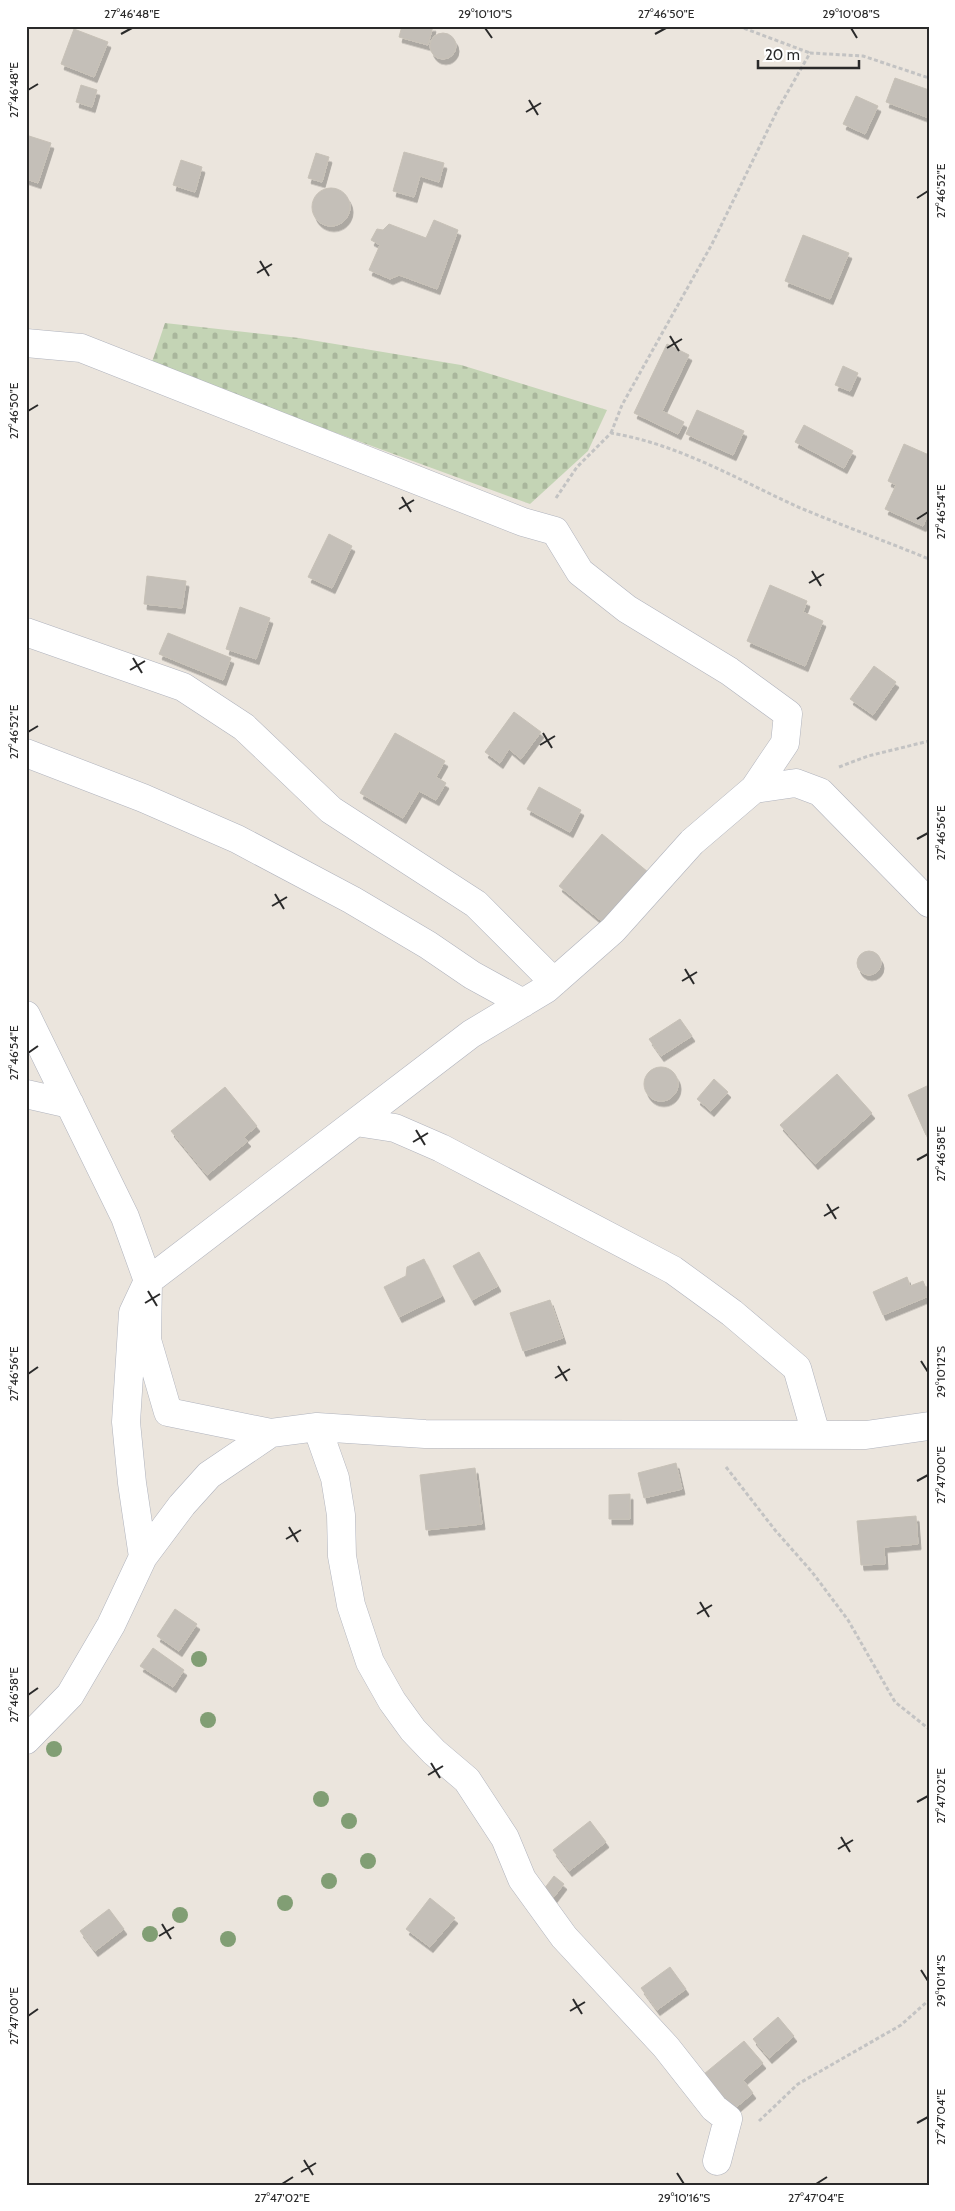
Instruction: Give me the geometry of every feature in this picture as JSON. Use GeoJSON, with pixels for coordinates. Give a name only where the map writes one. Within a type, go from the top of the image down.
{"type":"FeatureCollection","features":[{"type":"Feature","properties":{"kind":"street"},"geometry":{"type":"LineString","coordinates":[[26,343],[81,348],[524,522],[555,531],[580,572],[595,584],[627,609],[729,672],[788,714],[785,743],[754,789],[692,842],[613,930],[554,982],[471,1034],[148,1281],[133,1313],[126,1422],[132,1483],[144,1557]]}},
{"type":"Feature","properties":{"kind":"street"},"geometry":{"type":"LineString","coordinates":[[26,632],[183,687],[244,727],[331,810],[476,904],[554,982]]}},
{"type":"Feature","properties":{"kind":"street"},"geometry":{"type":"LineString","coordinates":[[26,753],[143,798],[237,839],[352,900],[428,945],[472,975],[523,1002]]}},
{"type":"Feature","properties":{"kind":"street"},"geometry":{"type":"LineString","coordinates":[[754,789],[796,783],[820,792],[929,903]]}},
{"type":"Feature","properties":{"kind":"street"},"geometry":{"type":"LineString","coordinates":[[26,1015],[125,1217],[148,1281],[147,1340],[168,1412],[270,1433],[317,1427],[425,1434],[699,1433],[866,1435],[929,1426]]}},
{"type":"Feature","properties":{"kind":"street"},"geometry":{"type":"LineString","coordinates":[[26,1094],[70,1104]]}},
{"type":"Feature","properties":{"kind":"street"},"geometry":{"type":"LineString","coordinates":[[356,1122],[395,1128],[441,1148],[673,1270],[732,1313],[797,1368],[816,1434]]}},
{"type":"Feature","properties":{"kind":"street"},"geometry":{"type":"LineString","coordinates":[[317,1427],[335,1478],[341,1514],[342,1556],[351,1605],[370,1662],[392,1701],[413,1730],[434,1752],[467,1780],[473,1788],[504,1838],[522,1879],[564,1937],[666,2047],[714,2108],[728,2119],[717,2161]]}},
{"type":"Feature","properties":{"kind":"street"},"geometry":{"type":"LineString","coordinates":[[26,1740],[70,1695],[111,1625],[144,1557],[182,1505],[209,1475],[270,1433]]}},
{"type":"Feature","properties":{"kind":"path"},"geometry":{"type":"LineString","coordinates":[[738,26],[810,54],[863,56],[929,78]]}},
{"type":"Feature","properties":{"kind":"path"},"geometry":{"type":"LineString","coordinates":[[524,522],[552,503],[577,466],[611,433],[622,405],[712,244],[778,109],[810,54]]}},
{"type":"Feature","properties":{"kind":"path"},"geometry":{"type":"LineString","coordinates":[[611,433],[644,438],[712,466],[798,507],[929,559]]}},
{"type":"Feature","properties":{"kind":"path"},"geometry":{"type":"LineString","coordinates":[[796,783],[868,756],[929,741]]}},
{"type":"Feature","properties":{"kind":"path"},"geometry":{"type":"LineString","coordinates":[[699,1433],[775,1530],[812,1572],[848,1620],[895,1702],[929,1729]]}},
{"type":"Feature","properties":{"kind":"path"},"geometry":{"type":"LineString","coordinates":[[758,2122],[798,2084],[901,2025],[929,2000]]}},
{"type":"Feature","properties":{"kind":"green space"},"geometry":{"type":"Polygon","coordinates":[[[165,323],[299,338],[461,365],[607,410],[588,451],[530,504],[151,365],[165,323]]]}},
{"type":"Feature","properties":{"kind":"building"},"geometry":{"type":"Polygon","coordinates":[[[402,26],[433,26],[428,45],[399,37],[402,26]]]}},
{"type":"Feature","properties":{"kind":"building"},"geometry":{"type":"Polygon","coordinates":[[[74,29],[108,42],[94,77],[61,64],[74,29]]]}},
{"type":"Feature","properties":{"kind":"building"},"geometry":{"type":"Polygon","coordinates":[[[443,33],[452,37],[456,46],[452,55],[443,59],[434,55],[430,46],[434,37],[443,33]]]}},
{"type":"Feature","properties":{"kind":"building"},"geometry":{"type":"Polygon","coordinates":[[[895,78],[929,90],[929,118],[886,102],[895,78]]]}},
{"type":"Feature","properties":{"kind":"building"},"geometry":{"type":"Polygon","coordinates":[[[81,85],[97,90],[92,107],[76,102],[81,85]]]}},
{"type":"Feature","properties":{"kind":"building"},"geometry":{"type":"Polygon","coordinates":[[[856,96],[878,106],[865,134],[843,124],[856,96]]]}},
{"type":"Feature","properties":{"kind":"building"},"geometry":{"type":"Polygon","coordinates":[[[26,135],[51,143],[38,183],[26,179],[26,135]]]}},
{"type":"Feature","properties":{"kind":"building"},"geometry":{"type":"Polygon","coordinates":[[[404,152],[444,163],[439,182],[420,176],[414,197],[393,191],[404,152]]]}},
{"type":"Feature","properties":{"kind":"building"},"geometry":{"type":"Polygon","coordinates":[[[316,153],[329,157],[322,182],[308,178],[316,153]]]}},
{"type":"Feature","properties":{"kind":"building"},"geometry":{"type":"Polygon","coordinates":[[[181,160],[202,167],[195,192],[173,185],[181,160]]]}},
{"type":"Feature","properties":{"kind":"building"},"geometry":{"type":"Polygon","coordinates":[[[331,188],[344,194],[350,207],[344,220],[331,226],[318,220],[312,207],[318,194],[331,188]]]}},
{"type":"Feature","properties":{"kind":"building"},"geometry":{"type":"Polygon","coordinates":[[[434,220],[458,230],[437,289],[399,275],[390,279],[369,270],[380,245],[371,240],[377,229],[383,230],[389,224],[426,238],[434,220]]]}},
{"type":"Feature","properties":{"kind":"building"},"geometry":{"type":"Polygon","coordinates":[[[803,235],[849,253],[830,299],[785,281],[803,235]]]}},
{"type":"Feature","properties":{"kind":"building"},"geometry":{"type":"Polygon","coordinates":[[[667,344],[689,355],[662,411],[684,422],[678,434],[634,413],[667,344]]]}},
{"type":"Feature","properties":{"kind":"building"},"geometry":{"type":"Polygon","coordinates":[[[843,366],[858,373],[850,391],[835,385],[843,366]]]}},
{"type":"Feature","properties":{"kind":"building"},"geometry":{"type":"Polygon","coordinates":[[[697,410],[744,431],[733,455],[686,434],[697,410]]]}},
{"type":"Feature","properties":{"kind":"building"},"geometry":{"type":"Polygon","coordinates":[[[804,425],[853,451],[844,468],[795,442],[804,425]]]}},
{"type":"Feature","properties":{"kind":"building"},"geometry":{"type":"Polygon","coordinates":[[[904,444],[929,455],[929,512],[923,526],[885,509],[896,485],[888,481],[904,444]]]}},
{"type":"Feature","properties":{"kind":"building"},"geometry":{"type":"Polygon","coordinates":[[[329,534],[352,546],[332,588],[308,577],[329,534]]]}},
{"type":"Feature","properties":{"kind":"building"},"geometry":{"type":"Polygon","coordinates":[[[147,576],[186,581],[182,608],[144,604],[147,576]]]}},
{"type":"Feature","properties":{"kind":"building"},"geometry":{"type":"Polygon","coordinates":[[[770,585],[807,601],[803,612],[823,621],[805,666],[747,641],[770,585]]]}},
{"type":"Feature","properties":{"kind":"building"},"geometry":{"type":"Polygon","coordinates":[[[240,607],[270,618],[256,659],[226,649],[240,607]]]}},
{"type":"Feature","properties":{"kind":"building"},"geometry":{"type":"Polygon","coordinates":[[[168,633],[231,658],[223,680],[159,654],[168,633]]]}},
{"type":"Feature","properties":{"kind":"building"},"geometry":{"type":"Polygon","coordinates":[[[874,666],[896,682],[873,715],[850,699],[874,666]]]}},
{"type":"Feature","properties":{"kind":"building"},"geometry":{"type":"Polygon","coordinates":[[[514,712],[541,732],[521,759],[509,749],[500,763],[485,752],[514,712]]]}},
{"type":"Feature","properties":{"kind":"building"},"geometry":{"type":"Polygon","coordinates":[[[395,733],[445,761],[436,777],[446,783],[436,800],[419,791],[403,818],[360,793],[395,733]]]}},
{"type":"Feature","properties":{"kind":"building"},"geometry":{"type":"Polygon","coordinates":[[[539,787],[581,810],[570,832],[527,809],[539,787]]]}},
{"type":"Feature","properties":{"kind":"building"},"geometry":{"type":"Polygon","coordinates":[[[602,834],[648,872],[605,924],[559,886],[602,834]]]}},
{"type":"Feature","properties":{"kind":"building"},"geometry":{"type":"Polygon","coordinates":[[[869,951],[878,954],[881,963],[878,972],[869,975],[860,972],[857,963],[860,954],[869,951]]]}},
{"type":"Feature","properties":{"kind":"building"},"geometry":{"type":"Polygon","coordinates":[[[680,1019],[692,1036],[661,1056],[649,1039],[680,1019]]]}},
{"type":"Feature","properties":{"kind":"building"},"geometry":{"type":"Polygon","coordinates":[[[661,1067],[668,1068],[673,1072],[677,1077],[677,1091],[673,1096],[668,1100],[661,1101],[654,1100],[649,1096],[645,1091],[644,1084],[645,1077],[649,1072],[654,1068],[661,1067]]]}},
{"type":"Feature","properties":{"kind":"building"},"geometry":{"type":"Polygon","coordinates":[[[837,1074],[872,1113],[815,1164],[780,1125],[837,1074]]]}},
{"type":"Feature","properties":{"kind":"building"},"geometry":{"type":"Polygon","coordinates":[[[714,1079],[728,1092],[711,1111],[697,1099],[714,1079]]]}},
{"type":"Feature","properties":{"kind":"building"},"geometry":{"type":"Polygon","coordinates":[[[929,1085],[929,1133],[926,1135],[908,1095],[929,1085]]]}},
{"type":"Feature","properties":{"kind":"building"},"geometry":{"type":"Polygon","coordinates":[[[225,1087],[257,1126],[244,1137],[248,1141],[207,1175],[171,1131],[225,1087]]]}},
{"type":"Feature","properties":{"kind":"building"},"geometry":{"type":"Polygon","coordinates":[[[479,1252],[498,1286],[472,1300],[453,1266],[479,1252]]]}},
{"type":"Feature","properties":{"kind":"building"},"geometry":{"type":"Polygon","coordinates":[[[424,1259],[442,1296],[399,1317],[384,1287],[406,1276],[407,1267],[424,1259]]]}},
{"type":"Feature","properties":{"kind":"building"},"geometry":{"type":"Polygon","coordinates":[[[907,1277],[910,1286],[923,1281],[929,1296],[883,1315],[873,1292],[907,1277]]]}},
{"type":"Feature","properties":{"kind":"building"},"geometry":{"type":"Polygon","coordinates":[[[550,1300],[563,1338],[523,1351],[510,1313],[550,1300]]]}},
{"type":"Feature","properties":{"kind":"building"},"geometry":{"type":"Polygon","coordinates":[[[676,1463],[682,1489],[644,1498],[638,1473],[676,1463]]]}},
{"type":"Feature","properties":{"kind":"building"},"geometry":{"type":"Polygon","coordinates":[[[475,1468],[482,1524],[426,1530],[420,1475],[475,1468]]]}},
{"type":"Feature","properties":{"kind":"building"},"geometry":{"type":"Polygon","coordinates":[[[630,1494],[630,1519],[609,1519],[609,1495],[630,1494]]]}},
{"type":"Feature","properties":{"kind":"building"},"geometry":{"type":"Polygon","coordinates":[[[916,1516],[918,1544],[884,1547],[885,1564],[861,1565],[857,1521],[916,1516]]]}},
{"type":"Feature","properties":{"kind":"building"},"geometry":{"type":"Polygon","coordinates":[[[175,1609],[197,1624],[179,1651],[157,1636],[175,1609]]]}},
{"type":"Feature","properties":{"kind":"building"},"geometry":{"type":"Polygon","coordinates":[[[153,1648],[184,1670],[173,1687],[140,1666],[153,1648]]]}},
{"type":"Feature","properties":{"kind":"building"},"geometry":{"type":"Polygon","coordinates":[[[590,1821],[606,1842],[569,1871],[553,1850],[590,1821]]]}},
{"type":"Feature","properties":{"kind":"building"},"geometry":{"type":"Polygon","coordinates":[[[554,1876],[564,1884],[554,1897],[544,1889],[554,1876]]]}},
{"type":"Feature","properties":{"kind":"building"},"geometry":{"type":"Polygon","coordinates":[[[430,1898],[455,1918],[430,1947],[406,1929],[430,1898]]]}},
{"type":"Feature","properties":{"kind":"building"},"geometry":{"type":"Polygon","coordinates":[[[109,1909],[124,1929],[95,1951],[80,1931],[109,1909]]]}},
{"type":"Feature","properties":{"kind":"building"},"geometry":{"type":"Polygon","coordinates":[[[670,1967],[686,1989],[657,2010],[641,1988],[670,1967]]]}},
{"type":"Feature","properties":{"kind":"building"},"geometry":{"type":"Polygon","coordinates":[[[778,2017],[794,2036],[769,2058],[753,2039],[778,2017]]]}},
{"type":"Feature","properties":{"kind":"building"},"geometry":{"type":"Polygon","coordinates":[[[744,2041],[763,2063],[743,2080],[753,2093],[733,2110],[704,2074],[744,2041]]]}}]}
